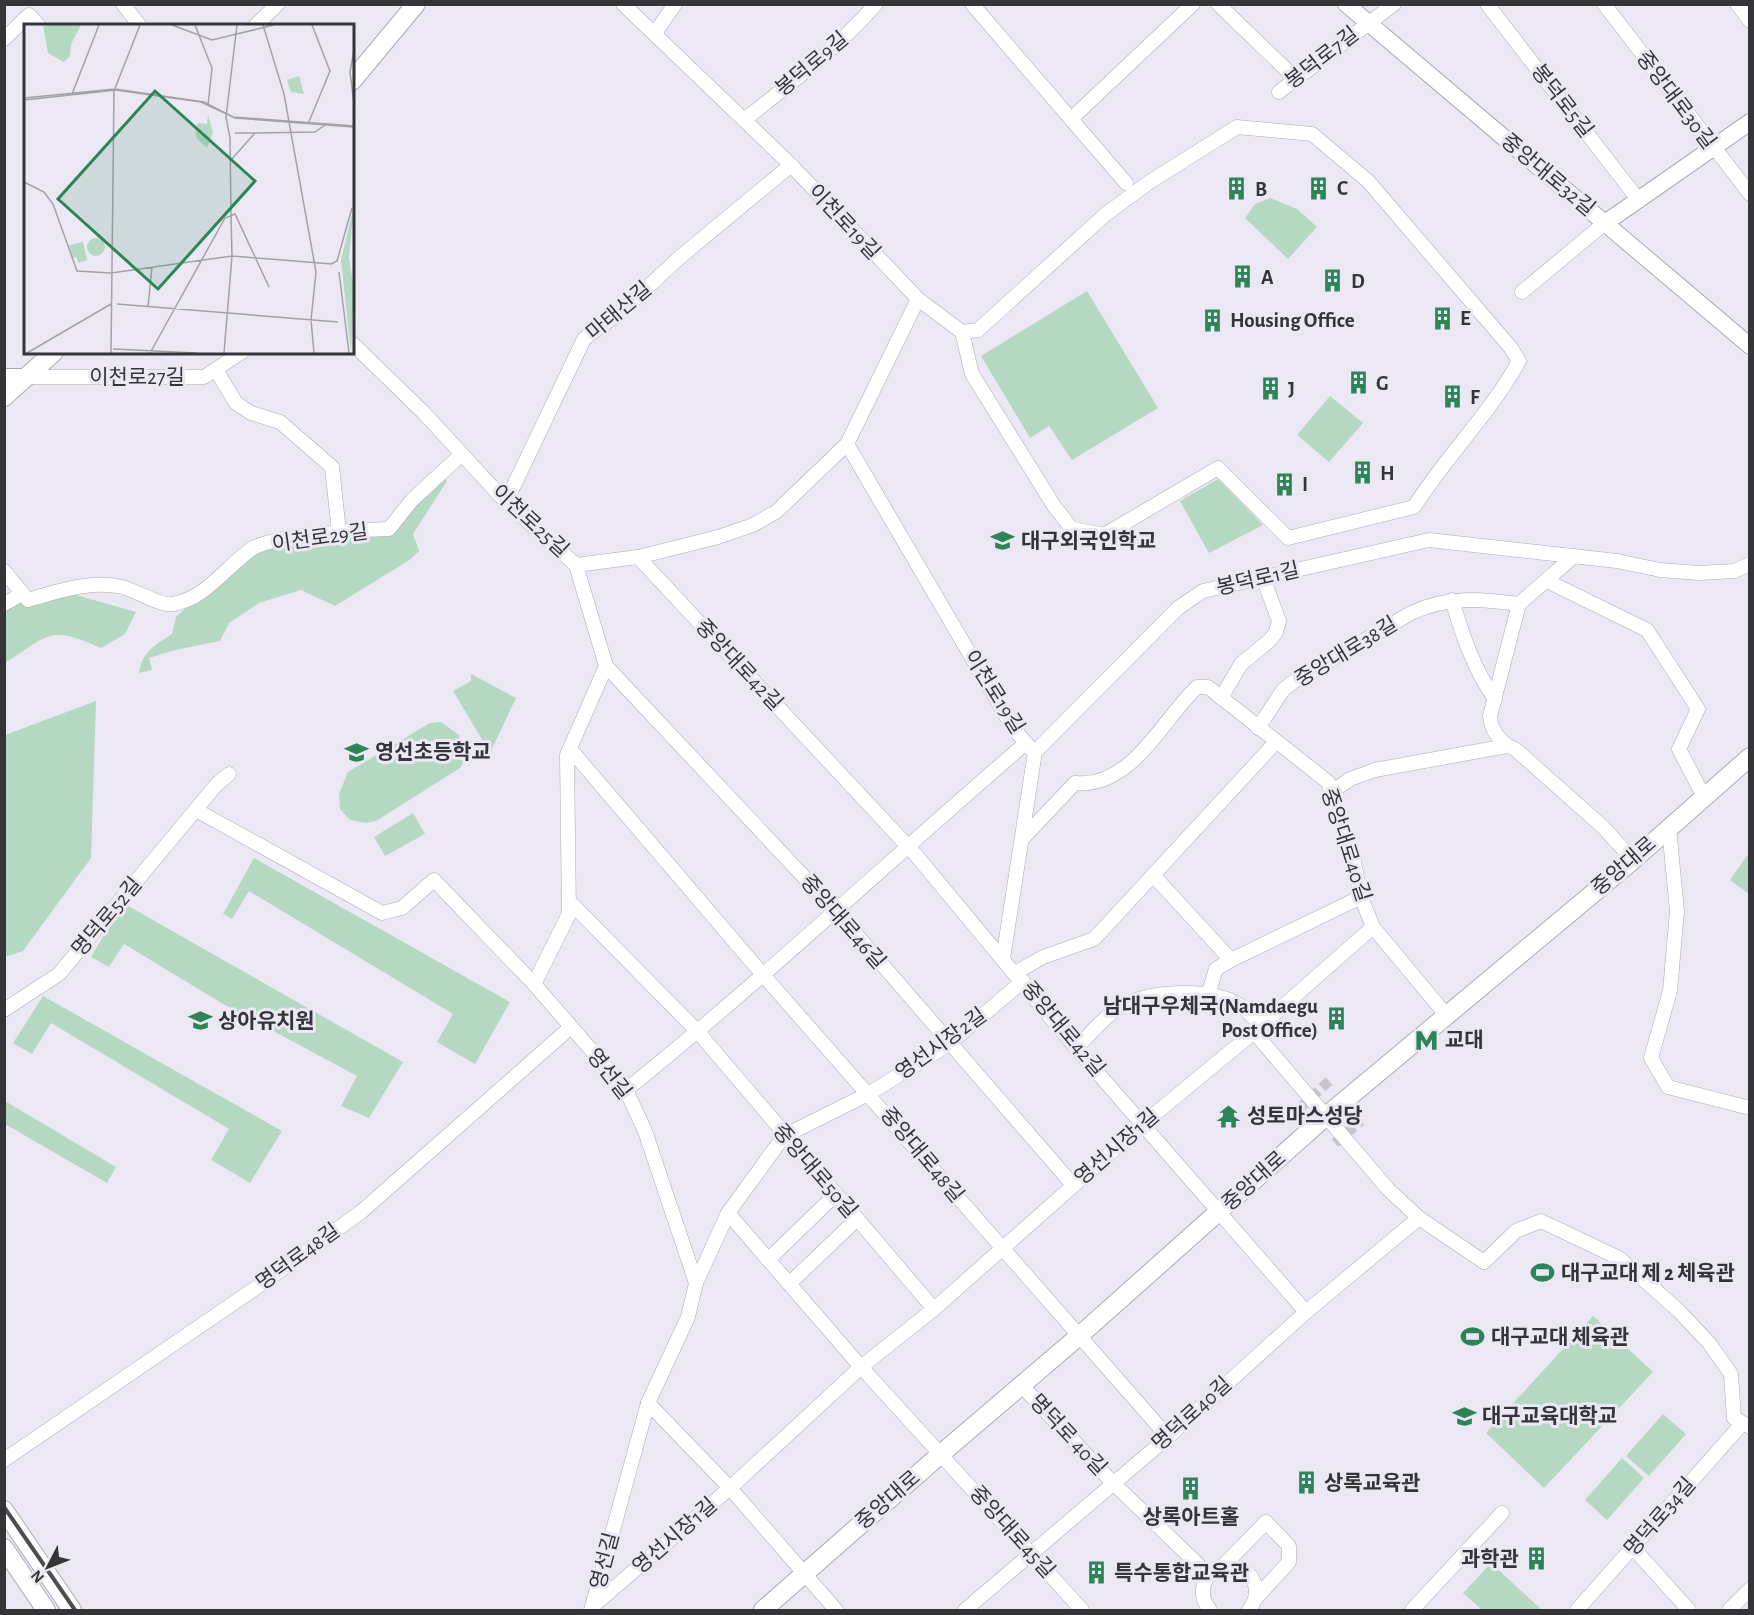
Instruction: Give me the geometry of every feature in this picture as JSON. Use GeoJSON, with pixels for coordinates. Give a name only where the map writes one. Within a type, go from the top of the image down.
{"type":"FeatureCollection","features":[{"type":"Feature","properties":{"kind":"main road"},"geometry":{"type":"LineString","coordinates":[[354,79],[416,4]]}},
{"type":"Feature","properties":{"kind":"main road"},"geometry":{"type":"LineString","coordinates":[[4,397],[52,354]]}},
{"type":"Feature","properties":{"kind":"main road","name":"중앙대로"},"geometry":{"type":"LineString","coordinates":[[764,1611],[1325,1117],[1633,860],[1749,757]]}},
{"type":"Feature","properties":{"kind":"main road"},"geometry":{"type":"LineString","coordinates":[[4,1510],[72,1611]]}},
{"type":"Feature","properties":{"kind":"main road"},"geometry":{"type":"LineString","coordinates":[[4,1548],[46,1611]]}},
{"type":"Feature","properties":{"kind":"street"},"geometry":{"type":"LineString","coordinates":[[123,4],[138,24]]}},
{"type":"Feature","properties":{"kind":"street"},"geometry":{"type":"LineString","coordinates":[[257,24],[278,4]]}},
{"type":"Feature","properties":{"kind":"street","name":"이천로19길"},"geometry":{"type":"LineString","coordinates":[[623,4],[791,165],[918,299],[962,332]]}},
{"type":"Feature","properties":{"kind":"street"},"geometry":{"type":"LineString","coordinates":[[655,33],[675,4]]}},
{"type":"Feature","properties":{"kind":"street","name":"봉덕로9길"},"geometry":{"type":"LineString","coordinates":[[744,120],[857,26],[876,4]]}},
{"type":"Feature","properties":{"kind":"street"},"geometry":{"type":"LineString","coordinates":[[972,4],[1126,183]]}},
{"type":"Feature","properties":{"kind":"street"},"geometry":{"type":"LineString","coordinates":[[1071,119],[1193,4]]}},
{"type":"Feature","properties":{"kind":"street"},"geometry":{"type":"LineString","coordinates":[[1218,4],[1296,79]]}},
{"type":"Feature","properties":{"kind":"street","name":"중앙대로32길"},"geometry":{"type":"LineString","coordinates":[[1346,4],[1749,346]]}},
{"type":"Feature","properties":{"kind":"street","name":"봉덕로7길"},"geometry":{"type":"LineString","coordinates":[[1279,92],[1394,4]]}},
{"type":"Feature","properties":{"kind":"street","name":"봉덕로5길"},"geometry":{"type":"LineString","coordinates":[[1487,4],[1637,198]]}},
{"type":"Feature","properties":{"kind":"street","name":"중앙대로30길"},"geometry":{"type":"LineString","coordinates":[[1604,4],[1749,194]]}},
{"type":"Feature","properties":{"kind":"street"},"geometry":{"type":"LineString","coordinates":[[1737,4],[1749,21]]}},
{"type":"Feature","properties":{"kind":"street"},"geometry":{"type":"LineString","coordinates":[[4,39],[29,15],[37,24]]}},
{"type":"Feature","properties":{"kind":"street"},"geometry":{"type":"LineString","coordinates":[[1522,292],[1637,198],[1749,122]]}},
{"type":"Feature","properties":{"kind":"street"},"geometry":{"type":"LineString","coordinates":[[1237,127],[1312,134],[1368,181],[1511,348],[1519,361],[1500,395],[1434,476],[1414,507],[1288,538],[1218,468],[1104,535],[1072,529],[1054,506],[972,374],[962,332],[978,330],[1106,214],[1148,183],[1237,127]]}},
{"type":"Feature","properties":{"kind":"street","name":"마태산길"},"geometry":{"type":"LineString","coordinates":[[506,502],[584,339],[623,310],[679,258],[791,165]]}},
{"type":"Feature","properties":{"kind":"street"},"geometry":{"type":"LineString","coordinates":[[576,565],[638,557],[753,525],[776,512],[847,444],[918,299]]}},
{"type":"Feature","properties":{"kind":"street","name":"이천로25길"},"geometry":{"type":"LineString","coordinates":[[354,345],[424,413],[506,502],[576,565],[606,666]]}},
{"type":"Feature","properties":{"kind":"street","name":"이천로27길"},"geometry":{"type":"LineString","coordinates":[[26,377],[204,377],[239,354]]}},
{"type":"Feature","properties":{"kind":"street"},"geometry":{"type":"LineString","coordinates":[[216,370],[236,403],[251,413],[280,422],[332,467],[339,532]]}},
{"type":"Feature","properties":{"kind":"street"},"geometry":{"type":"LineString","coordinates":[[4,377],[26,377]]}},
{"type":"Feature","properties":{"kind":"street","name":"이천로19길"},"geometry":{"type":"LineString","coordinates":[[847,444],[1013,728],[1030,747]]}},
{"type":"Feature","properties":{"kind":"street","name":"이천로29길"},"geometry":{"type":"LineString","coordinates":[[22,594],[28,600],[101,584],[124,587],[170,605],[193,598],[251,549],[339,532],[388,529],[412,500],[462,454]]}},
{"type":"Feature","properties":{"kind":"street","name":"봉덕로1길"},"geometry":{"type":"LineString","coordinates":[[1030,747],[1178,608],[1203,591],[1429,540],[1617,561],[1660,570],[1700,573],[1734,571],[1749,564]]}},
{"type":"Feature","properties":{"kind":"street"},"geometry":{"type":"LineString","coordinates":[[1574,556],[1519,604],[1490,716],[1491,728],[1507,746],[1515,749],[1588,814],[1633,860]]}},
{"type":"Feature","properties":{"kind":"street","name":"중앙대로42길"},"geometry":{"type":"LineString","coordinates":[[638,557],[906,845],[1004,959],[1076,1048],[1144,1123],[1218,1213],[1306,1312]]}},
{"type":"Feature","properties":{"kind":"street"},"geometry":{"type":"LineString","coordinates":[[4,572],[22,594],[4,604]]}},
{"type":"Feature","properties":{"kind":"street"},"geometry":{"type":"LineString","coordinates":[[1221,698],[1241,664],[1270,640],[1276,632],[1279,621],[1263,578]]}},
{"type":"Feature","properties":{"kind":"street"},"geometry":{"type":"LineString","coordinates":[[1547,581],[1647,630],[1698,709],[1679,749],[1704,797]]}},
{"type":"Feature","properties":{"kind":"street"},"geometry":{"type":"LineString","coordinates":[[1452,600],[1473,658],[1495,699]]}},
{"type":"Feature","properties":{"kind":"street","name":"중앙대로38길"},"geometry":{"type":"LineString","coordinates":[[1258,728],[1283,690],[1293,682],[1411,613],[1431,604],[1452,600],[1519,604]]}},
{"type":"Feature","properties":{"kind":"street"},"geometry":{"type":"LineString","coordinates":[[534,984],[569,914],[567,755],[606,666]]}},
{"type":"Feature","properties":{"kind":"street","name":"중앙대로46길"},"geometry":{"type":"LineString","coordinates":[[606,666],[835,910],[1073,1185]]}},
{"type":"Feature","properties":{"kind":"street","name":"중앙대로40길"},"geometry":{"type":"LineString","coordinates":[[1022,839],[1075,783],[1091,785],[1124,768],[1149,744],[1181,703],[1197,687],[1208,687],[1328,782],[1351,848],[1361,897],[1373,927],[1447,1016]]}},
{"type":"Feature","properties":{"kind":"street","name":"영선시장2길"},"geometry":{"type":"LineString","coordinates":[[696,1283],[728,1213],[784,1136],[870,1094],[949,1044],[1043,957],[1094,939],[1276,742]]}},
{"type":"Feature","properties":{"kind":"street"},"geometry":{"type":"LineString","coordinates":[[1333,791],[1350,779],[1375,770],[1507,746]]}},
{"type":"Feature","properties":{"kind":"street"},"geometry":{"type":"LineString","coordinates":[[1004,959],[1022,839],[1030,747]]}},
{"type":"Feature","properties":{"kind":"street"},"geometry":{"type":"LineString","coordinates":[[626,1090],[764,976],[906,845],[1030,747]]}},
{"type":"Feature","properties":{"kind":"street","name":"중앙대로48길"},"geometry":{"type":"LineString","coordinates":[[570,749],[764,976],[870,1094],[1002,1249],[1168,1437]]}},
{"type":"Feature","properties":{"kind":"street","name":"명덕로52길"},"geometry":{"type":"LineString","coordinates":[[4,1010],[59,974],[196,810],[229,774]]}},
{"type":"Feature","properties":{"kind":"street","name":"영선길"},"geometry":{"type":"LineString","coordinates":[[196,810],[382,913],[402,908],[434,880],[534,984],[626,1090],[645,1131],[696,1283],[688,1317],[648,1403],[592,1609]]}},
{"type":"Feature","properties":{"kind":"street"},"geometry":{"type":"LineString","coordinates":[[1669,828],[1677,911],[1670,991],[1651,1058],[1668,1087],[1749,1108]]}},
{"type":"Feature","properties":{"kind":"street"},"geometry":{"type":"LineString","coordinates":[[1153,875],[1231,960]]}},
{"type":"Feature","properties":{"kind":"street"},"geometry":{"type":"LineString","coordinates":[[1208,995],[1216,969],[1361,897]]}},
{"type":"Feature","properties":{"kind":"street","name":"중앙대로50길"},"geometry":{"type":"LineString","coordinates":[[569,901],[698,1032],[784,1136],[934,1309]]}},
{"type":"Feature","properties":{"kind":"street","name":"영선시장1길"},"geometry":{"type":"LineString","coordinates":[[592,1609],[730,1488],[861,1367],[934,1309],[1144,1123],[1257,1029],[1373,927]]}},
{"type":"Feature","properties":{"kind":"street"},"geometry":{"type":"LineString","coordinates":[[1076,1048],[1121,1006],[1141,999],[1199,993],[1240,1006],[1325,1117],[1388,1189],[1419,1218],[1484,1262],[1516,1231],[1541,1221],[1618,1258],[1647,1280],[1709,1343],[1731,1374],[1734,1418],[1746,1425]]}},
{"type":"Feature","properties":{"kind":"street","name":"명덕로48길"},"geometry":{"type":"LineString","coordinates":[[4,1460],[263,1283],[361,1212],[571,1027]]}},
{"type":"Feature","properties":{"kind":"street"},"geometry":{"type":"LineString","coordinates":[[768,1260],[835,1195]]}},
{"type":"Feature","properties":{"kind":"street"},"geometry":{"type":"LineString","coordinates":[[728,1213],[861,1367]]}},
{"type":"Feature","properties":{"kind":"street","name":"명덕로40길"},"geometry":{"type":"LineString","coordinates":[[965,1611],[1168,1437],[1306,1312],[1419,1218]]}},
{"type":"Feature","properties":{"kind":"street"},"geometry":{"type":"LineString","coordinates":[[789,1284],[856,1220]]}},
{"type":"Feature","properties":{"kind":"street","name":"중앙대로45길"},"geometry":{"type":"LineString","coordinates":[[861,1367],[942,1453],[1082,1611]]}},
{"type":"Feature","properties":{"kind":"street","name":"명덕로 40길"},"geometry":{"type":"LineString","coordinates":[[1022,1386],[1113,1484],[1209,1575]]}},
{"type":"Feature","properties":{"kind":"street","name":"영선시장1길"},"geometry":{"type":"LineString","coordinates":[[648,1403],[730,1488],[836,1611]]}},
{"type":"Feature","properties":{"kind":"street","name":"명덕로34길"},"geometry":{"type":"LineString","coordinates":[[1577,1611],[1746,1425]]}},
{"type":"Feature","properties":{"kind":"street"},"geometry":{"type":"LineString","coordinates":[[1412,1611],[1502,1513]]}},
{"type":"Feature","properties":{"kind":"street"},"geometry":{"type":"LineString","coordinates":[[1203,1607],[1205,1582],[1209,1575],[1223,1566],[1266,1522],[1288,1546],[1289,1562],[1252,1604]]}},
{"type":"Feature","properties":{"kind":"street"},"geometry":{"type":"LineString","coordinates":[[1633,1548],[1689,1611]]}},
{"type":"Feature","properties":{"kind":"street"},"geometry":{"type":"LineString","coordinates":[[1223,1566],[1240,1568],[1254,1580],[1252,1604]]}},
{"type":"Feature","properties":{"kind":"street"},"geometry":{"type":"LineString","coordinates":[[1729,1611],[1749,1589]]}},
{"type":"Feature","properties":{"kind":"green space"},"geometry":{"type":"Polygon","coordinates":[[[1270,198],[1297,209],[1317,227],[1288,259],[1245,218],[1255,204],[1270,198]]]}},
{"type":"Feature","properties":{"kind":"green space"},"geometry":{"type":"Polygon","coordinates":[[[1087,291],[1158,408],[1072,460],[1049,426],[1030,438],[981,356],[1087,291]]]}},
{"type":"Feature","properties":{"kind":"green space"},"geometry":{"type":"Polygon","coordinates":[[[1330,396],[1363,423],[1329,462],[1297,435],[1330,396]]]}},
{"type":"Feature","properties":{"kind":"green space"},"geometry":{"type":"Polygon","coordinates":[[[441,474],[447,481],[413,534],[419,551],[411,559],[335,606],[301,590],[259,603],[229,623],[220,641],[149,658],[152,670],[139,673],[146,654],[172,634],[176,617],[251,549],[388,529],[441,474]]]}},
{"type":"Feature","properties":{"kind":"green space"},"geometry":{"type":"Polygon","coordinates":[[[1218,479],[1263,525],[1209,553],[1180,501],[1218,479]]]}},
{"type":"Feature","properties":{"kind":"green space"},"geometry":{"type":"Polygon","coordinates":[[[62,591],[136,612],[125,634],[101,648],[70,637],[50,636],[41,639],[5,663],[5,604],[22,594],[44,603],[62,591]]]}},
{"type":"Feature","properties":{"kind":"green space"},"geometry":{"type":"Polygon","coordinates":[[[471,674],[516,698],[490,753],[453,691],[471,681],[471,674]]]}},
{"type":"Feature","properties":{"kind":"green space"},"geometry":{"type":"Polygon","coordinates":[[[96,701],[91,858],[23,951],[5,957],[5,735],[96,701]]]}},
{"type":"Feature","properties":{"kind":"green space"},"geometry":{"type":"Polygon","coordinates":[[[441,722],[459,735],[466,758],[460,768],[376,821],[366,823],[350,820],[340,809],[339,794],[348,772],[430,723],[441,722]]]}},
{"type":"Feature","properties":{"kind":"green space"},"geometry":{"type":"Polygon","coordinates":[[[413,813],[425,834],[385,856],[374,837],[413,813]]]}},
{"type":"Feature","properties":{"kind":"green space"},"geometry":{"type":"Polygon","coordinates":[[[1749,853],[1749,894],[1730,880],[1749,853]]]}},
{"type":"Feature","properties":{"kind":"green space"},"geometry":{"type":"Polygon","coordinates":[[[254,858],[510,1002],[475,1064],[437,1042],[453,1014],[249,891],[232,919],[223,914],[254,858]]]}},
{"type":"Feature","properties":{"kind":"green space"},"geometry":{"type":"Polygon","coordinates":[[[123,903],[403,1062],[369,1118],[341,1106],[357,1076],[223,1004],[124,944],[109,967],[91,957],[123,903]]]}},
{"type":"Feature","properties":{"kind":"green space"},"geometry":{"type":"Polygon","coordinates":[[[43,996],[282,1131],[250,1183],[211,1160],[229,1129],[51,1023],[32,1054],[13,1043],[43,996]]]}},
{"type":"Feature","properties":{"kind":"green space"},"geometry":{"type":"Polygon","coordinates":[[[5,1101],[116,1167],[107,1183],[5,1124],[5,1101]]]}},
{"type":"Feature","properties":{"kind":"green space"},"geometry":{"type":"Polygon","coordinates":[[[1593,1316],[1653,1372],[1544,1488],[1486,1433],[1593,1316]]]}},
{"type":"Feature","properties":{"kind":"green space"},"geometry":{"type":"Polygon","coordinates":[[[1663,1414],[1686,1434],[1649,1476],[1626,1456],[1663,1414]]]}},
{"type":"Feature","properties":{"kind":"green space"},"geometry":{"type":"Polygon","coordinates":[[[1622,1458],[1644,1478],[1607,1520],[1585,1500],[1622,1458]]]}},
{"type":"Feature","properties":{"kind":"green space"},"geometry":{"type":"Polygon","coordinates":[[[1491,1563],[1542,1610],[1482,1610],[1463,1593],[1491,1563]]]}},
{"type":"Feature","properties":{"kind":"tunnel"},"geometry":{"type":"LineString","coordinates":[[1300,1108],[1329,1081]]}},
{"type":"Feature","properties":{"kind":"tunnel"},"geometry":{"type":"LineString","coordinates":[[1335,1143],[1361,1121]]}},
{"type":"Feature","properties":{"kind":"railway"},"geometry":{"type":"LineString","coordinates":[[4,1507],[75,1610]]}},
{"type":"Feature","properties":{"kind":"place","name":"C"},"geometry":{"type":"Point","coordinates":[1319,188]}},
{"type":"Feature","properties":{"kind":"place","name":"B"},"geometry":{"type":"Point","coordinates":[1237,189]}},
{"type":"Feature","properties":{"kind":"place","name":"A"},"geometry":{"type":"Point","coordinates":[1243,277]}},
{"type":"Feature","properties":{"kind":"place","name":"D"},"geometry":{"type":"Point","coordinates":[1333,281]}},
{"type":"Feature","properties":{"kind":"place","name":"E"},"geometry":{"type":"Point","coordinates":[1442,318]}},
{"type":"Feature","properties":{"kind":"place","name":"Housing Office"},"geometry":{"type":"Point","coordinates":[1212,320]}},
{"type":"Feature","properties":{"kind":"place","name":"G"},"geometry":{"type":"Point","coordinates":[1358,383]}},
{"type":"Feature","properties":{"kind":"place","name":"J"},"geometry":{"type":"Point","coordinates":[1270,389]}},
{"type":"Feature","properties":{"kind":"place","name":"F"},"geometry":{"type":"Point","coordinates":[1452,397]}},
{"type":"Feature","properties":{"kind":"place","name":"H"},"geometry":{"type":"Point","coordinates":[1362,473]}},
{"type":"Feature","properties":{"kind":"place","name":"I"},"geometry":{"type":"Point","coordinates":[1284,484]}},
{"type":"Feature","properties":{"kind":"place","name":"대구외국인학교"},"geometry":{"type":"Point","coordinates":[1003,541]}},
{"type":"Feature","properties":{"kind":"place","name":"영선초등학교"},"geometry":{"type":"Point","coordinates":[357,752]}},
{"type":"Feature","properties":{"kind":"place","name":"남대구우체국(Namdaegu Post Office)"},"geometry":{"type":"Point","coordinates":[1336,1018]}},
{"type":"Feature","properties":{"kind":"place","name":"상아유치원"},"geometry":{"type":"Point","coordinates":[200,1021]}},
{"type":"Feature","properties":{"kind":"place","name":"교대"},"geometry":{"type":"Point","coordinates":[1427,1040]}},
{"type":"Feature","properties":{"kind":"place","name":"성토마스성당"},"geometry":{"type":"Point","coordinates":[1229,1116]}},
{"type":"Feature","properties":{"kind":"place","name":"대구교대 제 2 체육관"},"geometry":{"type":"Point","coordinates":[1543,1273]}},
{"type":"Feature","properties":{"kind":"place","name":"대구교대 체육관"},"geometry":{"type":"Point","coordinates":[1473,1337]}},
{"type":"Feature","properties":{"kind":"place","name":"대구교육대학교"},"geometry":{"type":"Point","coordinates":[1464,1416]}},
{"type":"Feature","properties":{"kind":"place","name":"상록교육관"},"geometry":{"type":"Point","coordinates":[1306,1483]}},
{"type":"Feature","properties":{"kind":"place","name":"상록아트홀"},"geometry":{"type":"Point","coordinates":[1191,1489]}},
{"type":"Feature","properties":{"kind":"place","name":"과학관"},"geometry":{"type":"Point","coordinates":[1537,1559]}},
{"type":"Feature","properties":{"kind":"place","name":"특수통합교육관"},"geometry":{"type":"Point","coordinates":[1096,1573]}}]}
